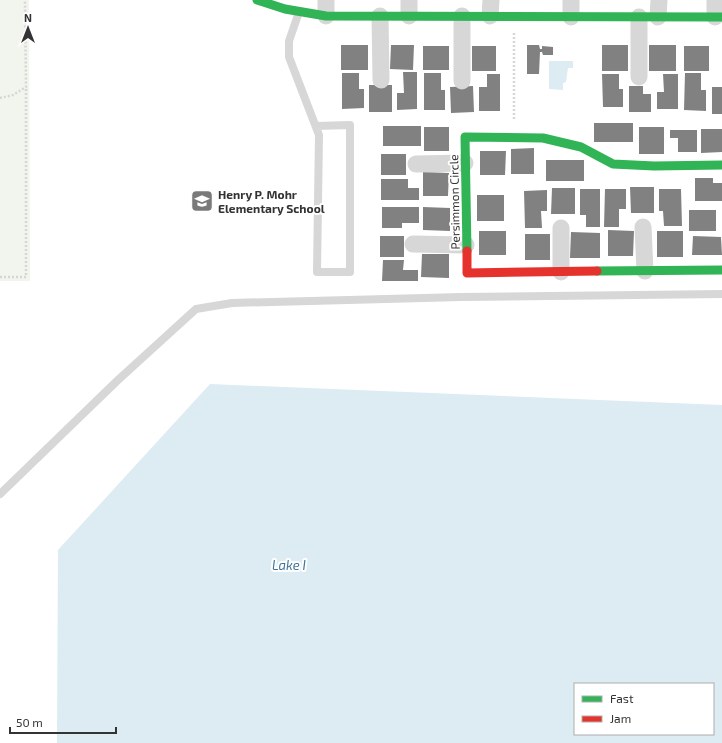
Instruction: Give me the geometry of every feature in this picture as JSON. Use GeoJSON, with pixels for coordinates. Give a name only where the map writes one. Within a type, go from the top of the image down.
{"type":"FeatureCollection","features":[{"type":"Feature","properties":{"kind":"street"},"geometry":{"type":"LineString","coordinates":[[257,0],[299,12],[326,8],[380,16],[409,8],[462,16],[490,8],[514,16],[718,17],[715,0]]}},
{"type":"Feature","properties":{"kind":"street"},"geometry":{"type":"LineString","coordinates":[[571,0],[571,17]]}},
{"type":"Feature","properties":{"kind":"street"},"geometry":{"type":"LineString","coordinates":[[658,17],[659,0]]}},
{"type":"Feature","properties":{"kind":"street"},"geometry":{"type":"LineString","coordinates":[[380,16],[381,80]]}},
{"type":"Feature","properties":{"kind":"street"},"geometry":{"type":"LineString","coordinates":[[462,16],[462,81]]}},
{"type":"Feature","properties":{"kind":"street"},"geometry":{"type":"LineString","coordinates":[[639,17],[639,76]]}},
{"type":"Feature","properties":{"kind":"street","name":"Persimmon Circle"},"geometry":{"type":"LineString","coordinates":[[722,165],[654,166],[613,164],[581,147],[543,138],[465,137],[467,273],[722,270]]}},
{"type":"Feature","properties":{"kind":"street"},"geometry":{"type":"LineString","coordinates":[[416,164],[465,163]]}},
{"type":"Feature","properties":{"kind":"street"},"geometry":{"type":"LineString","coordinates":[[643,227],[645,271]]}},
{"type":"Feature","properties":{"kind":"street"},"geometry":{"type":"LineString","coordinates":[[561,228],[561,272]]}},
{"type":"Feature","properties":{"kind":"street"},"geometry":{"type":"LineString","coordinates":[[413,244],[466,245]]}},
{"type":"Feature","properties":{"kind":"lane"},"geometry":{"type":"LineString","coordinates":[[299,12],[289,41],[289,57],[319,135],[317,272],[350,272],[350,125],[316,126]]}},
{"type":"Feature","properties":{"kind":"lane"},"geometry":{"type":"LineString","coordinates":[[0,494],[118,380],[196,309],[232,303],[461,297],[722,294]]}},
{"type":"Feature","properties":{"kind":"path"},"geometry":{"type":"LineString","coordinates":[[0,277],[26,277],[25,0]]}},
{"type":"Feature","properties":{"kind":"path"},"geometry":{"type":"LineString","coordinates":[[514,16],[514,138]]}},
{"type":"Feature","properties":{"kind":"path"},"geometry":{"type":"LineString","coordinates":[[0,98],[13,95],[26,87]]}},
{"type":"Feature","properties":{"kind":"shaded area"},"geometry":{"type":"Polygon","coordinates":[[[0,0],[29,0],[30,281],[0,281],[0,0]]]}},
{"type":"Feature","properties":{"kind":"water"},"geometry":{"type":"Polygon","coordinates":[[[549,61],[573,61],[573,68],[568,68],[566,82],[563,83],[563,90],[549,89],[549,61]]]}},
{"type":"Feature","properties":{"kind":"water","name":"Lake I"},"geometry":{"type":"Polygon","coordinates":[[[210,384],[722,405],[722,743],[57,743],[58,550],[210,384]]]}},
{"type":"Feature","properties":{"kind":"building"},"geometry":{"type":"Polygon","coordinates":[[[341,45],[368,45],[368,70],[341,70],[341,45]]]}},
{"type":"Feature","properties":{"kind":"building"},"geometry":{"type":"Polygon","coordinates":[[[391,45],[414,45],[413,70],[390,69],[391,45]]]}},
{"type":"Feature","properties":{"kind":"building"},"geometry":{"type":"Polygon","coordinates":[[[527,45],[539,45],[540,49],[542,49],[542,46],[553,47],[553,55],[543,55],[542,52],[540,52],[539,74],[527,74],[527,45]]]}},
{"type":"Feature","properties":{"kind":"building"},"geometry":{"type":"Polygon","coordinates":[[[602,45],[628,45],[628,71],[602,71],[602,45]]]}},
{"type":"Feature","properties":{"kind":"building"},"geometry":{"type":"Polygon","coordinates":[[[649,45],[676,45],[676,71],[649,71],[649,45]]]}},
{"type":"Feature","properties":{"kind":"building"},"geometry":{"type":"Polygon","coordinates":[[[423,46],[449,46],[449,70],[423,70],[423,46]]]}},
{"type":"Feature","properties":{"kind":"building"},"geometry":{"type":"Polygon","coordinates":[[[472,46],[496,46],[496,71],[472,71],[472,46]]]}},
{"type":"Feature","properties":{"kind":"building"},"geometry":{"type":"Polygon","coordinates":[[[684,46],[709,46],[709,71],[684,71],[684,46]]]}},
{"type":"Feature","properties":{"kind":"building"},"geometry":{"type":"Polygon","coordinates":[[[403,72],[417,72],[417,109],[397,110],[397,93],[404,93],[403,72]]]}},
{"type":"Feature","properties":{"kind":"building"},"geometry":{"type":"Polygon","coordinates":[[[342,73],[359,73],[359,89],[364,89],[364,108],[342,109],[342,73]]]}},
{"type":"Feature","properties":{"kind":"building"},"geometry":{"type":"Polygon","coordinates":[[[424,73],[441,73],[441,90],[445,90],[445,110],[424,110],[424,73]]]}},
{"type":"Feature","properties":{"kind":"building"},"geometry":{"type":"Polygon","coordinates":[[[685,73],[701,73],[701,90],[706,90],[706,111],[684,110],[685,73]]]}},
{"type":"Feature","properties":{"kind":"building"},"geometry":{"type":"Polygon","coordinates":[[[487,74],[500,74],[500,111],[479,111],[479,87],[487,87],[487,74]]]}},
{"type":"Feature","properties":{"kind":"building"},"geometry":{"type":"Polygon","coordinates":[[[602,74],[619,74],[619,89],[623,89],[623,107],[603,107],[602,74]]]}},
{"type":"Feature","properties":{"kind":"building"},"geometry":{"type":"Polygon","coordinates":[[[663,74],[678,74],[678,109],[657,109],[657,92],[664,92],[663,74]]]}},
{"type":"Feature","properties":{"kind":"building"},"geometry":{"type":"Polygon","coordinates":[[[369,85],[392,85],[392,112],[369,112],[369,85]]]}},
{"type":"Feature","properties":{"kind":"building"},"geometry":{"type":"Polygon","coordinates":[[[473,86],[474,112],[451,113],[450,87],[473,86]]]}},
{"type":"Feature","properties":{"kind":"building"},"geometry":{"type":"Polygon","coordinates":[[[629,86],[643,86],[643,94],[651,94],[651,112],[629,112],[629,86]]]}},
{"type":"Feature","properties":{"kind":"building"},"geometry":{"type":"Polygon","coordinates":[[[712,87],[722,87],[722,114],[712,114],[712,87]]]}},
{"type":"Feature","properties":{"kind":"building"},"geometry":{"type":"Polygon","coordinates":[[[594,123],[633,123],[633,142],[594,142],[594,123]]]}},
{"type":"Feature","properties":{"kind":"building"},"geometry":{"type":"Polygon","coordinates":[[[383,126],[421,126],[421,146],[383,146],[383,126]]]}},
{"type":"Feature","properties":{"kind":"building"},"geometry":{"type":"Polygon","coordinates":[[[424,127],[449,127],[449,151],[424,151],[424,127]]]}},
{"type":"Feature","properties":{"kind":"building"},"geometry":{"type":"Polygon","coordinates":[[[639,127],[664,127],[664,154],[639,154],[639,127]]]}},
{"type":"Feature","properties":{"kind":"building"},"geometry":{"type":"Polygon","coordinates":[[[701,129],[722,129],[722,152],[701,153],[701,129]]]}},
{"type":"Feature","properties":{"kind":"building"},"geometry":{"type":"Polygon","coordinates":[[[670,130],[697,130],[697,152],[678,152],[678,138],[670,138],[670,130]]]}},
{"type":"Feature","properties":{"kind":"building"},"geometry":{"type":"Polygon","coordinates":[[[534,148],[534,174],[511,174],[511,149],[534,148]]]}},
{"type":"Feature","properties":{"kind":"building"},"geometry":{"type":"Polygon","coordinates":[[[480,151],[506,151],[505,175],[480,175],[480,151]]]}},
{"type":"Feature","properties":{"kind":"building"},"geometry":{"type":"Polygon","coordinates":[[[381,154],[406,154],[406,175],[381,175],[381,154]]]}},
{"type":"Feature","properties":{"kind":"building"},"geometry":{"type":"Polygon","coordinates":[[[546,160],[584,160],[584,181],[546,181],[546,160]]]}},
{"type":"Feature","properties":{"kind":"building"},"geometry":{"type":"Polygon","coordinates":[[[423,172],[449,173],[448,196],[423,196],[423,172]]]}},
{"type":"Feature","properties":{"kind":"building"},"geometry":{"type":"Polygon","coordinates":[[[695,178],[713,178],[713,183],[722,183],[722,201],[695,201],[695,178]]]}},
{"type":"Feature","properties":{"kind":"building"},"geometry":{"type":"Polygon","coordinates":[[[381,179],[408,179],[408,188],[419,188],[419,200],[381,200],[381,179]]]}},
{"type":"Feature","properties":{"kind":"building"},"geometry":{"type":"Polygon","coordinates":[[[630,187],[654,187],[654,213],[631,213],[630,187]]]}},
{"type":"Feature","properties":{"kind":"building"},"geometry":{"type":"Polygon","coordinates":[[[552,188],[575,188],[575,214],[551,214],[552,188]]]}},
{"type":"Feature","properties":{"kind":"building"},"geometry":{"type":"Polygon","coordinates":[[[580,189],[600,189],[600,227],[586,227],[586,215],[580,215],[580,189]]]}},
{"type":"Feature","properties":{"kind":"building"},"geometry":{"type":"Polygon","coordinates":[[[605,189],[626,189],[626,209],[619,209],[619,227],[604,227],[605,189]]]}},
{"type":"Feature","properties":{"kind":"building"},"geometry":{"type":"Polygon","coordinates":[[[659,189],[681,189],[682,226],[664,226],[663,211],[659,211],[659,189]]]}},
{"type":"Feature","properties":{"kind":"building"},"geometry":{"type":"Polygon","coordinates":[[[547,190],[547,211],[541,211],[542,228],[525,228],[524,191],[547,190]]]}},
{"type":"Feature","properties":{"kind":"building"},"geometry":{"type":"Polygon","coordinates":[[[477,195],[504,195],[504,221],[477,221],[477,195]]]}},
{"type":"Feature","properties":{"kind":"building"},"geometry":{"type":"Polygon","coordinates":[[[382,207],[419,207],[419,223],[402,223],[402,228],[382,228],[382,207]]]}},
{"type":"Feature","properties":{"kind":"building"},"geometry":{"type":"Polygon","coordinates":[[[423,207],[450,208],[450,231],[423,230],[423,207]]]}},
{"type":"Feature","properties":{"kind":"building"},"geometry":{"type":"Polygon","coordinates":[[[689,210],[716,210],[716,231],[689,231],[689,210]]]}},
{"type":"Feature","properties":{"kind":"building"},"geometry":{"type":"Polygon","coordinates":[[[608,230],[634,231],[633,256],[608,256],[608,230]]]}},
{"type":"Feature","properties":{"kind":"building"},"geometry":{"type":"Polygon","coordinates":[[[479,231],[506,231],[506,255],[479,255],[479,231]]]}},
{"type":"Feature","properties":{"kind":"building"},"geometry":{"type":"Polygon","coordinates":[[[657,231],[683,231],[683,257],[657,257],[657,231]]]}},
{"type":"Feature","properties":{"kind":"building"},"geometry":{"type":"Polygon","coordinates":[[[571,232],[600,233],[600,258],[570,258],[571,232]]]}},
{"type":"Feature","properties":{"kind":"building"},"geometry":{"type":"Polygon","coordinates":[[[525,234],[550,234],[550,260],[525,260],[525,234]]]}},
{"type":"Feature","properties":{"kind":"building"},"geometry":{"type":"Polygon","coordinates":[[[380,236],[404,236],[404,257],[380,257],[380,236]]]}},
{"type":"Feature","properties":{"kind":"building"},"geometry":{"type":"Polygon","coordinates":[[[693,236],[721,237],[722,255],[692,255],[693,236]]]}},
{"type":"Feature","properties":{"kind":"building"},"geometry":{"type":"Polygon","coordinates":[[[422,254],[449,254],[449,278],[421,277],[422,254]]]}},
{"type":"Feature","properties":{"kind":"building"},"geometry":{"type":"Polygon","coordinates":[[[383,260],[404,260],[403,270],[418,270],[418,281],[382,281],[383,260]]]}},
{"type":"Feature","properties":{"kind":"traffic: fast"},"geometry":{"type":"LineString","coordinates":[[257,0],[285,9],[326,16],[722,17]]}},
{"type":"Feature","properties":{"kind":"traffic: fast"},"geometry":{"type":"LineString","coordinates":[[467,251],[465,137],[543,138],[581,147],[613,164],[654,166],[722,165]]}},
{"type":"Feature","properties":{"kind":"traffic: fast"},"geometry":{"type":"LineString","coordinates":[[597,271],[722,270]]}},
{"type":"Feature","properties":{"kind":"traffic: jam"},"geometry":{"type":"LineString","coordinates":[[467,251],[467,273],[597,271]]}},
{"type":"Feature","properties":{"kind":"place","name":"Henry P. Mohr Elementary School"},"geometry":{"type":"Point","coordinates":[202,201]}}]}
